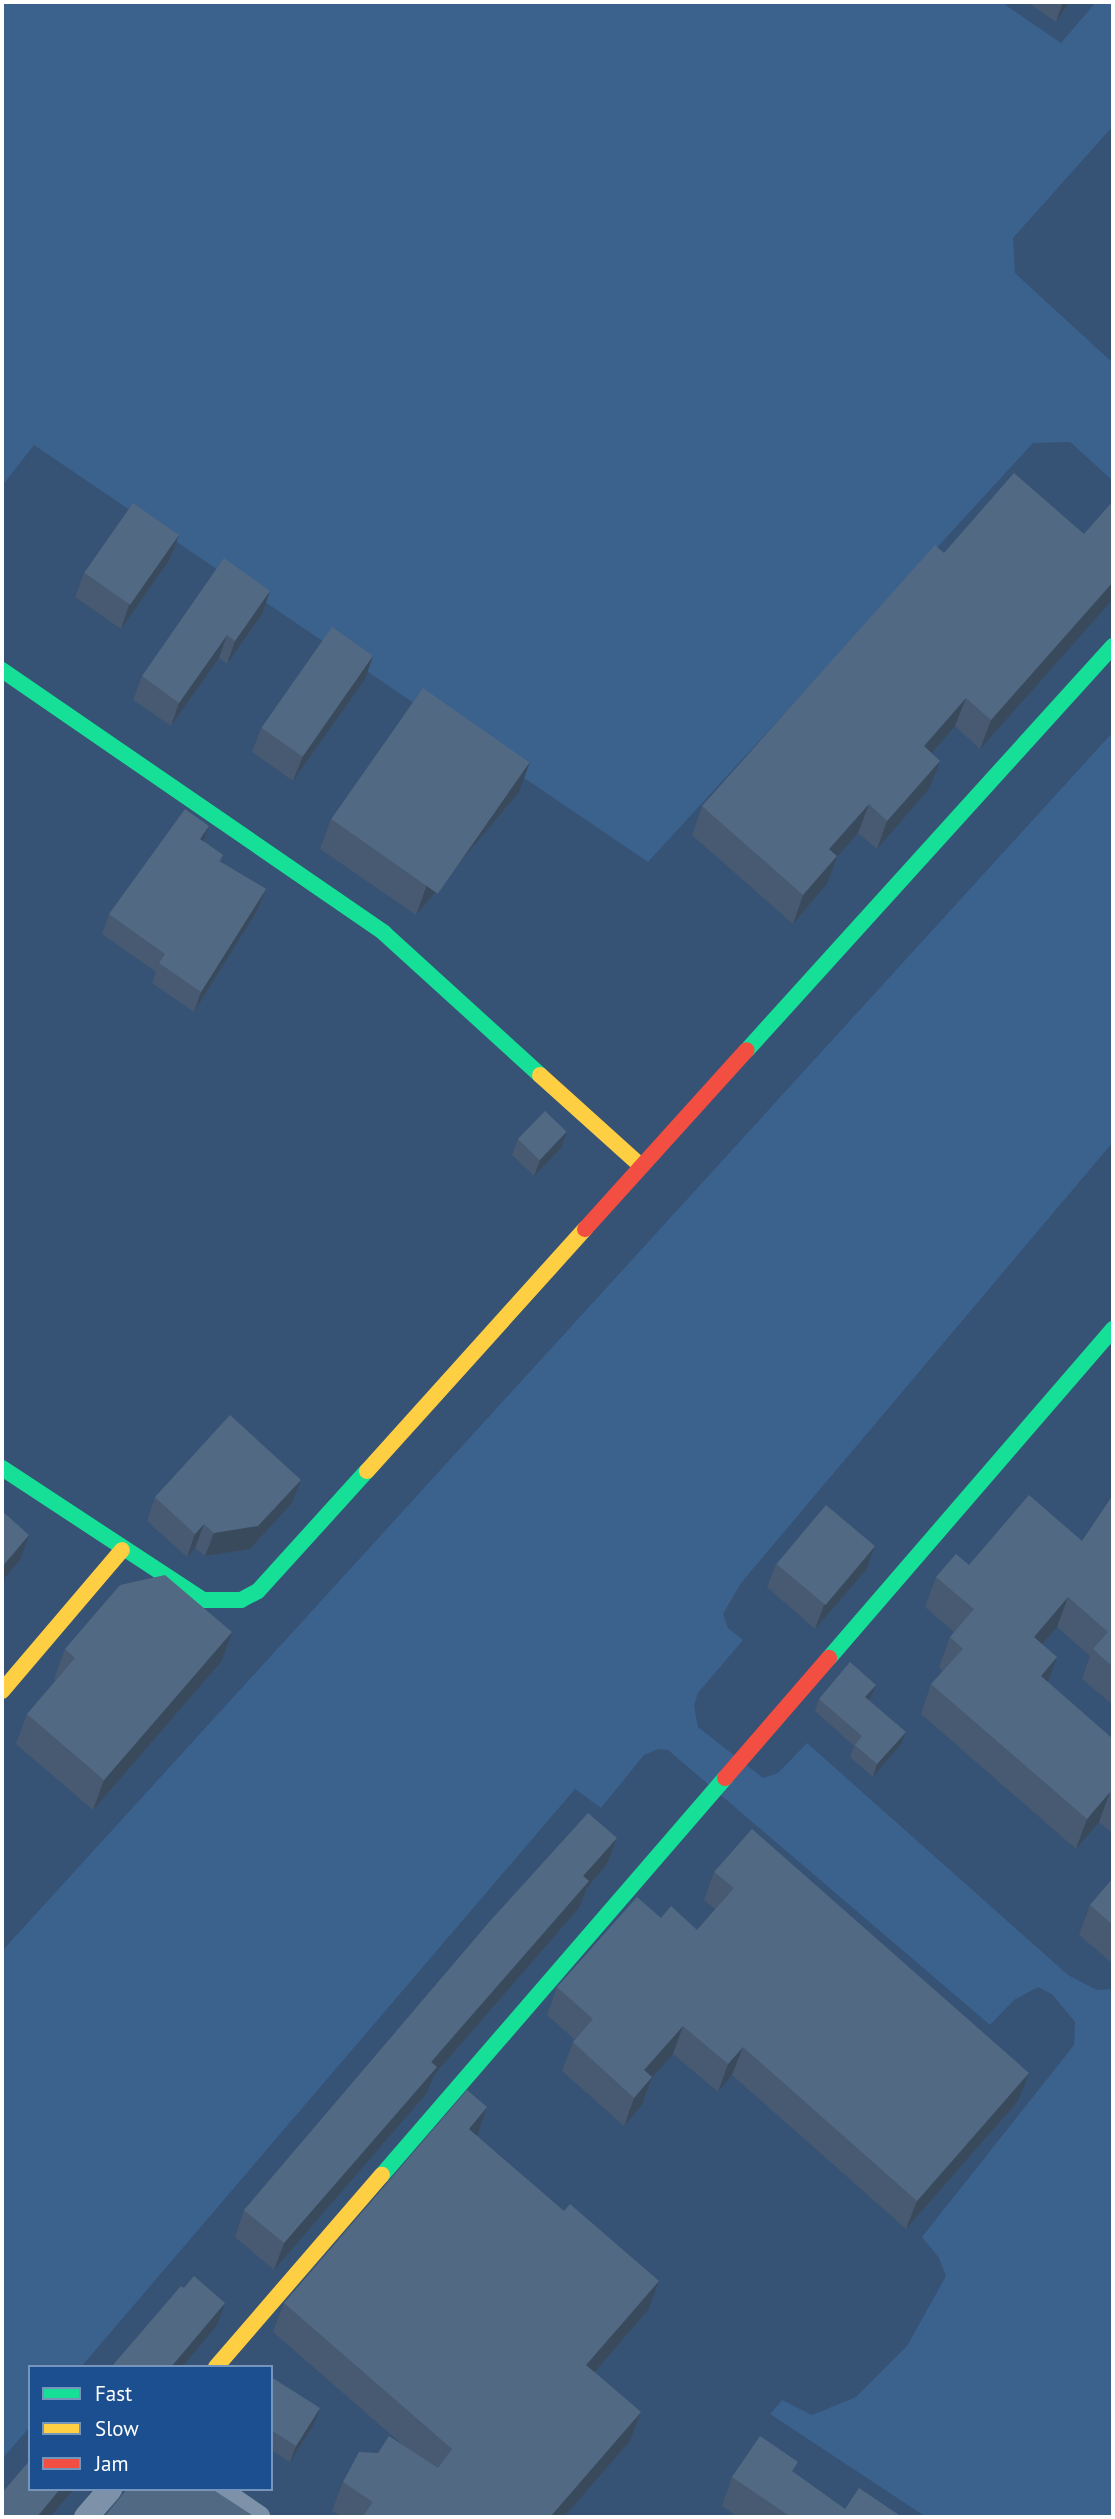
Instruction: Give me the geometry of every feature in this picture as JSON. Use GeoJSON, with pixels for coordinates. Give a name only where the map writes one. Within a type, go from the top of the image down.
{"type":"FeatureCollection","features":[{"type":"Feature","properties":{"kind":"street"},"geometry":{"type":"LineString","coordinates":[[2,1468],[122,1550],[203,1600],[241,1600],[258,1591],[640,1165],[1113,646]]}},
{"type":"Feature","properties":{"kind":"street"},"geometry":{"type":"LineString","coordinates":[[2,670],[384,933],[640,1165]]}},
{"type":"Feature","properties":{"kind":"street"},"geometry":{"type":"LineString","coordinates":[[218,2365],[1113,1329]]}},
{"type":"Feature","properties":{"kind":"street"},"geometry":{"type":"LineString","coordinates":[[2,1691],[122,1550]]}},
{"type":"Feature","properties":{"kind":"street"},"geometry":{"type":"LineString","coordinates":[[86,2517],[108,2491]]}},
{"type":"Feature","properties":{"kind":"street"},"geometry":{"type":"LineString","coordinates":[[220,2491],[258,2517]]}},
{"type":"Feature","properties":{"kind":"water"},"geometry":{"type":"Polygon","coordinates":[[[2,2],[1001,2],[1061,43],[1096,2],[1113,2],[1113,126],[1013,238],[1015,273],[1113,363],[1113,481],[1070,442],[1033,443],[648,862],[34,445],[2,486],[2,2]]]}},
{"type":"Feature","properties":{"kind":"water"},"geometry":{"type":"Polygon","coordinates":[[[1113,732],[1113,1142],[741,1583],[723,1614],[728,1628],[743,1640],[698,1693],[694,1706],[698,1727],[763,1778],[778,1773],[807,1743],[1068,1975],[1097,1990],[1113,1989],[1113,2517],[926,2517],[770,2414],[782,2400],[812,2415],[856,2397],[907,2346],[946,2276],[939,2258],[922,2237],[1074,2045],[1075,2022],[1052,1994],[1038,1987],[1014,2000],[990,2025],[668,1750],[658,1749],[644,1755],[601,1808],[575,1789],[83,2365],[28,2365],[28,2429],[2,2459],[2,1951],[1113,732]]]}},
{"type":"Feature","properties":{"kind":"building"},"geometry":{"type":"Polygon","coordinates":[[[1014,473],[1084,534],[1113,501],[1113,582],[991,720],[966,698],[924,746],[940,761],[887,821],[869,804],[829,849],[837,856],[803,895],[702,806],[935,545],[944,553],[1014,473]]]}},
{"type":"Feature","properties":{"kind":"building"},"geometry":{"type":"Polygon","coordinates":[[[133,503],[179,535],[130,605],[84,573],[133,503]]]}},
{"type":"Feature","properties":{"kind":"building"},"geometry":{"type":"Polygon","coordinates":[[[224,558],[270,591],[235,641],[227,635],[179,703],[142,676],[224,558]]]}},
{"type":"Feature","properties":{"kind":"building"},"geometry":{"type":"Polygon","coordinates":[[[332,627],[373,656],[302,756],[261,728],[332,627]]]}},
{"type":"Feature","properties":{"kind":"building"},"geometry":{"type":"Polygon","coordinates":[[[423,688],[529,763],[438,894],[331,819],[423,688]]]}},
{"type":"Feature","properties":{"kind":"building"},"geometry":{"type":"Polygon","coordinates":[[[185,809],[209,826],[200,839],[223,855],[219,861],[266,889],[201,992],[159,963],[165,954],[109,914],[185,809]]]}},
{"type":"Feature","properties":{"kind":"building"},"geometry":{"type":"Polygon","coordinates":[[[545,1111],[567,1132],[539,1160],[518,1139],[545,1111]]]}},
{"type":"Feature","properties":{"kind":"building"},"geometry":{"type":"Polygon","coordinates":[[[230,1415],[301,1480],[258,1526],[214,1533],[204,1524],[195,1534],[155,1497],[230,1415]]]}},
{"type":"Feature","properties":{"kind":"building"},"geometry":{"type":"Polygon","coordinates":[[[1029,1495],[1082,1541],[1113,1495],[1113,1667],[1093,1649],[1108,1632],[1068,1597],[1034,1637],[1057,1657],[1041,1676],[1113,1739],[1113,1795],[1110,1792],[1087,1819],[931,1684],[963,1649],[950,1637],[974,1609],[936,1577],[956,1554],[969,1565],[1029,1495]]]}},
{"type":"Feature","properties":{"kind":"building"},"geometry":{"type":"Polygon","coordinates":[[[826,1505],[875,1546],[826,1605],[777,1564],[826,1505]]]}},
{"type":"Feature","properties":{"kind":"building"},"geometry":{"type":"Polygon","coordinates":[[[2,1511],[29,1535],[2,1567],[2,1511]]]}},
{"type":"Feature","properties":{"kind":"building"},"geometry":{"type":"Polygon","coordinates":[[[165,1575],[232,1632],[104,1780],[27,1714],[75,1658],[65,1649],[120,1585],[165,1575]]]}},
{"type":"Feature","properties":{"kind":"building"},"geometry":{"type":"Polygon","coordinates":[[[850,1662],[876,1685],[865,1697],[906,1732],[877,1764],[855,1745],[862,1736],[819,1699],[850,1662]]]}},
{"type":"Feature","properties":{"kind":"building"},"geometry":{"type":"Polygon","coordinates":[[[588,1813],[617,1838],[583,1876],[589,1881],[431,2062],[437,2067],[284,2243],[244,2210],[490,1921],[588,1813]]]}},
{"type":"Feature","properties":{"kind":"building"},"geometry":{"type":"Polygon","coordinates":[[[752,1829],[1029,2073],[917,2201],[743,2047],[728,2064],[683,2026],[644,2070],[652,2077],[634,2098],[573,2042],[593,2019],[557,1987],[637,1897],[661,1918],[671,1906],[697,1930],[734,1888],[714,1872],[752,1829]]]}},
{"type":"Feature","properties":{"kind":"building"},"geometry":{"type":"Polygon","coordinates":[[[1113,1878],[1113,1925],[1090,1905],[1113,1878]]]}},
{"type":"Feature","properties":{"kind":"building"},"geometry":{"type":"Polygon","coordinates":[[[467,2090],[487,2107],[469,2129],[564,2211],[570,2204],[659,2281],[586,2365],[641,2412],[550,2517],[365,2517],[363,2516],[373,2502],[343,2482],[359,2452],[378,2453],[389,2436],[438,2468],[452,2449],[284,2303],[467,2090]]]}},
{"type":"Feature","properties":{"kind":"building"},"geometry":{"type":"Polygon","coordinates":[[[194,2276],[225,2303],[173,2365],[113,2365],[181,2286],[184,2288],[194,2276]]]}},
{"type":"Feature","properties":{"kind":"building"},"geometry":{"type":"Polygon","coordinates":[[[273,2378],[320,2408],[296,2446],[273,2431],[273,2378]]]}},
{"type":"Feature","properties":{"kind":"building"},"geometry":{"type":"Polygon","coordinates":[[[760,2436],[798,2462],[792,2471],[845,2509],[859,2488],[902,2517],[791,2517],[732,2477],[760,2436]]]}},
{"type":"Feature","properties":{"kind":"building"},"geometry":{"type":"Polygon","coordinates":[[[28,2462],[28,2491],[58,2491],[37,2517],[2,2517],[2,2493],[28,2462]]]}},
{"type":"Feature","properties":{"kind":"building"},"geometry":{"type":"Polygon","coordinates":[[[125,2491],[215,2491],[255,2517],[104,2517],[125,2491]]]}},
{"type":"Feature","properties":{"kind":"traffic: fast"},"geometry":{"type":"LineString","coordinates":[[747,1050],[1113,646]]}},
{"type":"Feature","properties":{"kind":"traffic: fast"},"geometry":{"type":"LineString","coordinates":[[2,670],[384,933],[540,1075]]}},
{"type":"Feature","properties":{"kind":"traffic: fast"},"geometry":{"type":"LineString","coordinates":[[829,1658],[1113,1329]]}},
{"type":"Feature","properties":{"kind":"traffic: fast"},"geometry":{"type":"LineString","coordinates":[[2,1468],[203,1600],[241,1600],[258,1591],[367,1471]]}},
{"type":"Feature","properties":{"kind":"traffic: fast"},"geometry":{"type":"LineString","coordinates":[[382,2175],[725,1778]]}},
{"type":"Feature","properties":{"kind":"traffic: slow"},"geometry":{"type":"LineString","coordinates":[[540,1075],[640,1165]]}},
{"type":"Feature","properties":{"kind":"traffic: slow"},"geometry":{"type":"LineString","coordinates":[[367,1471],[585,1229]]}},
{"type":"Feature","properties":{"kind":"traffic: slow"},"geometry":{"type":"LineString","coordinates":[[2,1691],[122,1550]]}},
{"type":"Feature","properties":{"kind":"traffic: slow"},"geometry":{"type":"LineString","coordinates":[[218,2365],[382,2175]]}},
{"type":"Feature","properties":{"kind":"traffic: jam"},"geometry":{"type":"LineString","coordinates":[[585,1229],[747,1050]]}},
{"type":"Feature","properties":{"kind":"traffic: jam"},"geometry":{"type":"LineString","coordinates":[[725,1778],[829,1658]]}}]}
